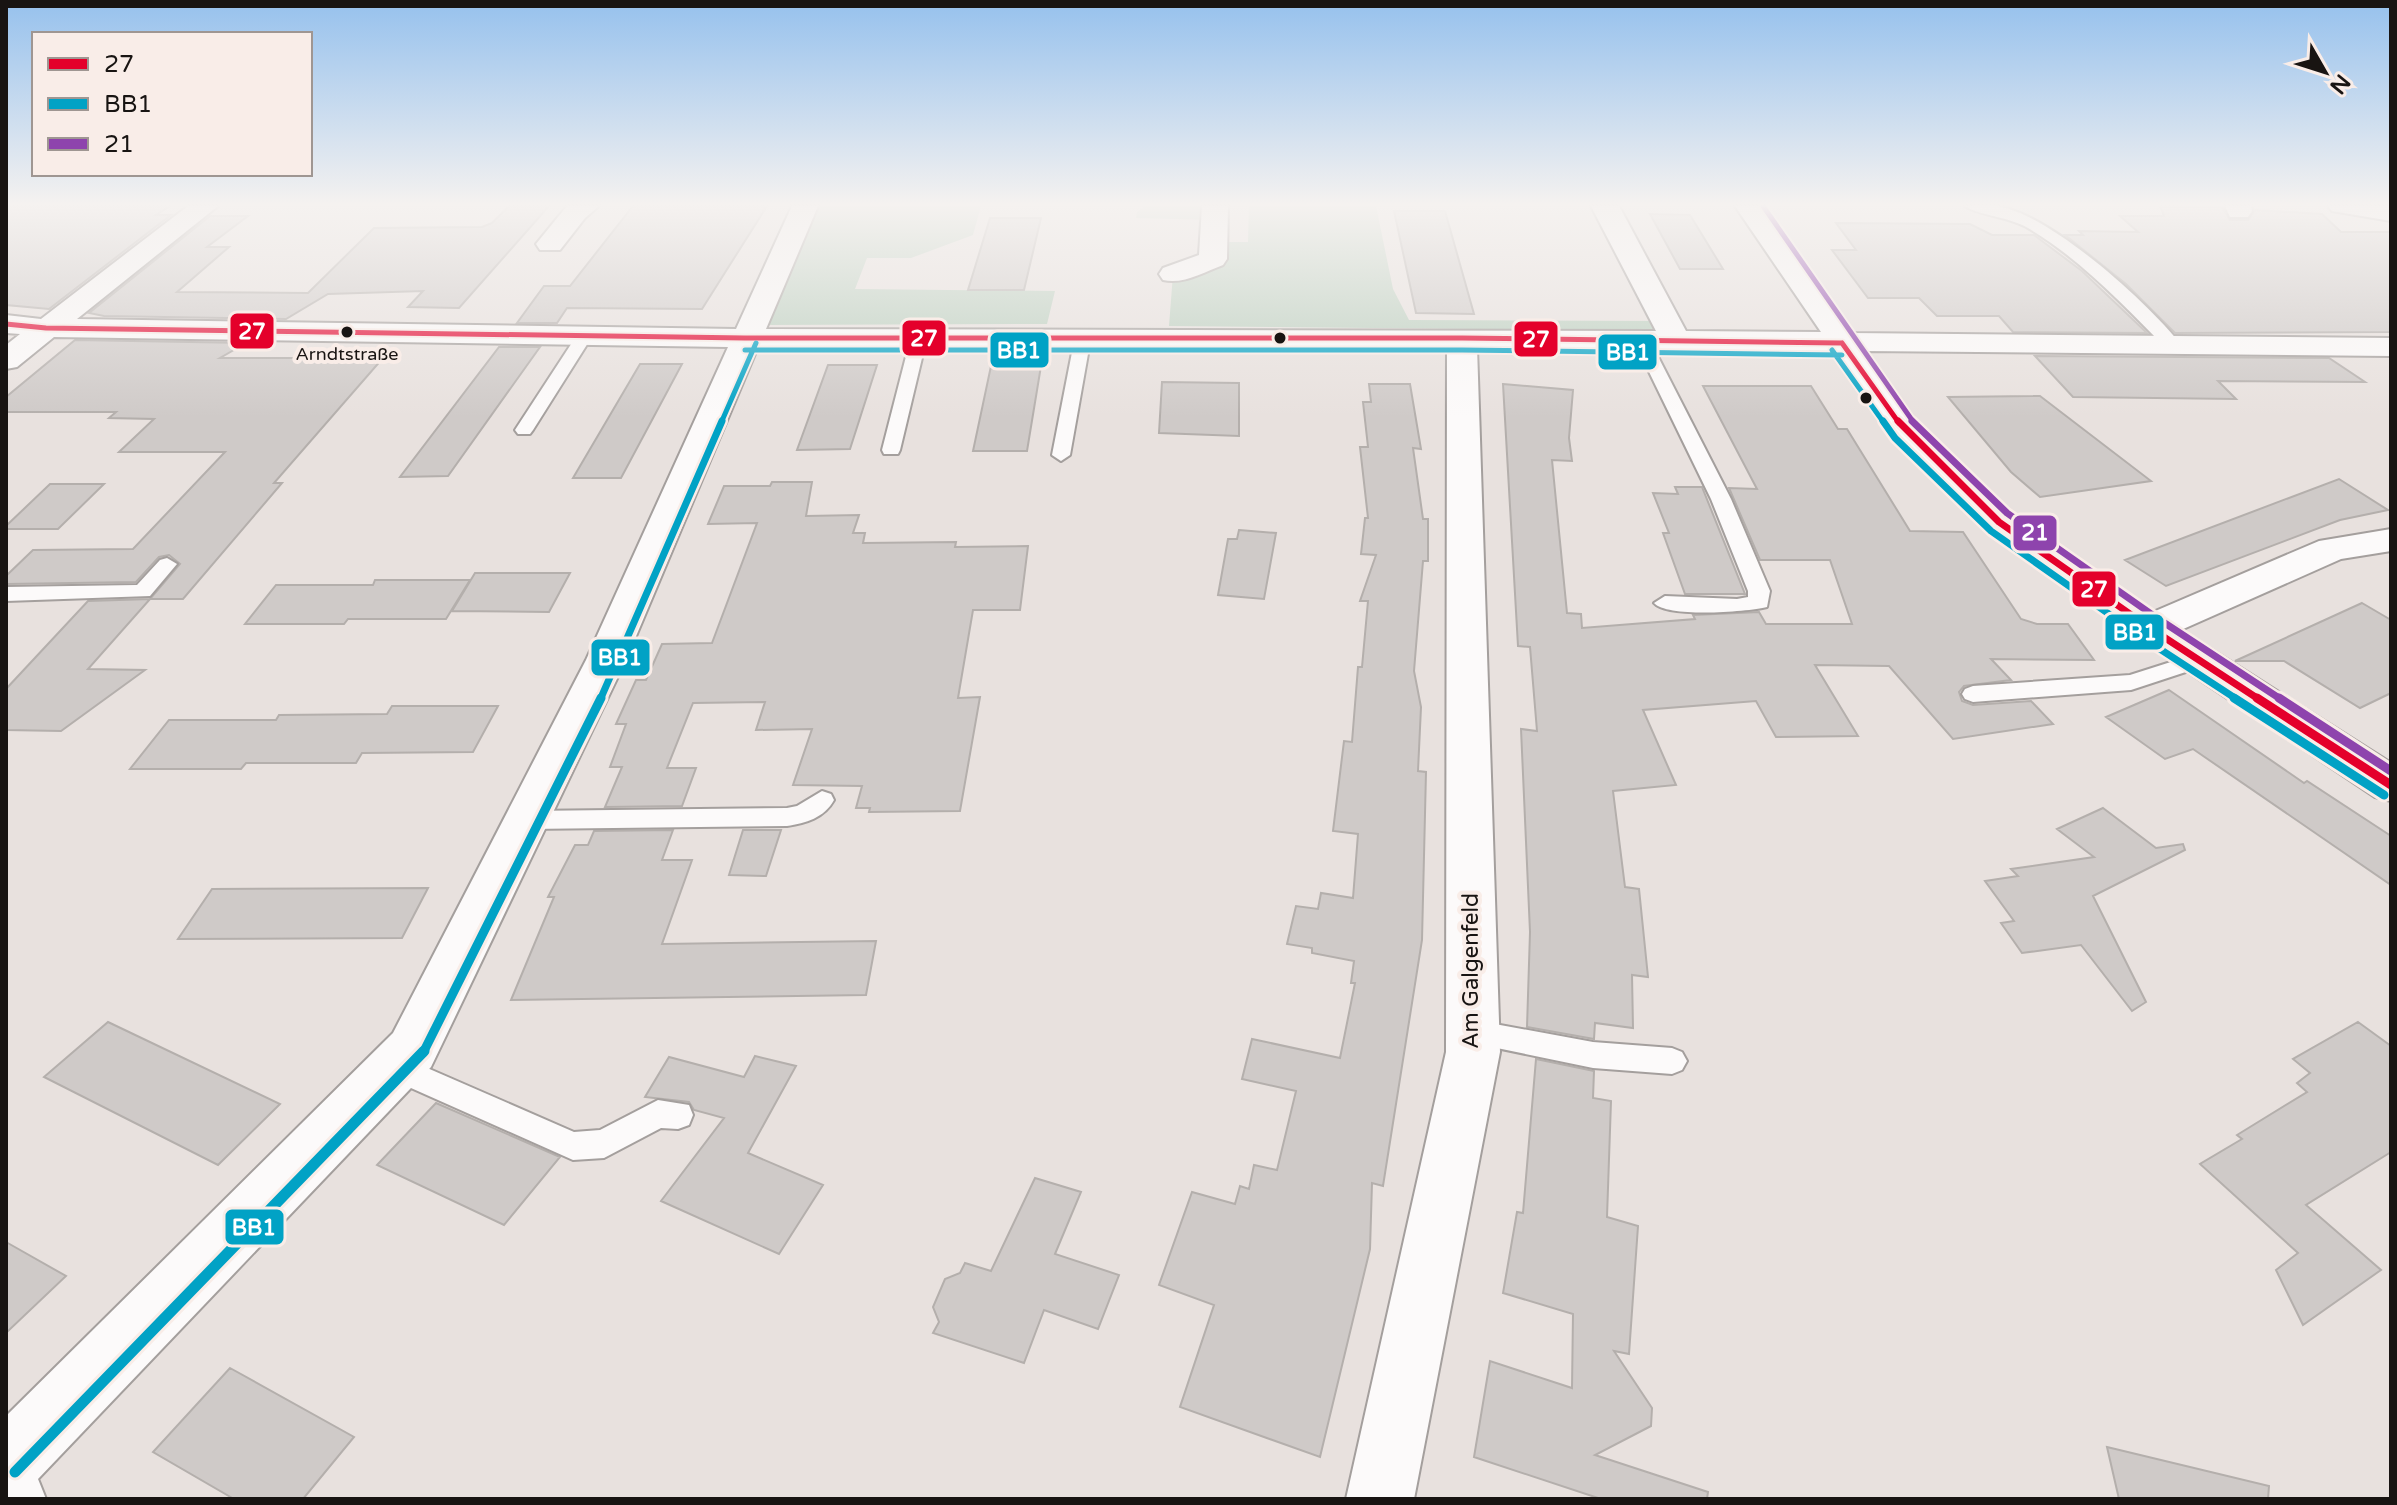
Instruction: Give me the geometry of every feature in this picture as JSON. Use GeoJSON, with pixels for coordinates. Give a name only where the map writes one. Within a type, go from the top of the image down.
{"type":"FeatureCollection","features":[{"type":"Feature","properties":{"kind":"street"},"geometry":{"type":"LineString","coordinates":[[6,360],[113,276]]}},
{"type":"Feature","properties":{"kind":"street"},"geometry":{"type":"LineString","coordinates":[[6,1464],[412,1050],[606,660],[773,276]]}},
{"type":"Feature","properties":{"kind":"street"},"geometry":{"type":"LineString","coordinates":[[1643,276],[1676,341]]}},
{"type":"Feature","properties":{"kind":"street"},"geometry":{"type":"LineString","coordinates":[[1796,276],[1904,430],[1999,522],[2150,628],[2391,785]]}},
{"type":"Feature","properties":{"kind":"street"},"geometry":{"type":"LineString","coordinates":[[6,324],[46,328],[745,338],[1462,338],[2174,346],[2383,352]]}},
{"type":"Feature","properties":{"kind":"street","name":"Am Galgenfeld"},"geometry":{"type":"LineString","coordinates":[[1380,1499],[1473,1052],[1462,338]]}},
{"type":"Feature","properties":{"kind":"street"},"geometry":{"type":"LineString","coordinates":[[2150,628],[2332,549],[2391,540]]}},
{"type":"Feature","properties":{"kind":"street"},"geometry":{"type":"LineString","coordinates":[[6,1496],[12,1499]]}},
{"type":"Feature","properties":{"kind":"lane"},"geometry":{"type":"LineString","coordinates":[[2099,276],[2174,346]]}},
{"type":"Feature","properties":{"kind":"lane"},"geometry":{"type":"LineString","coordinates":[[524,430],[585,335]]}},
{"type":"Feature","properties":{"kind":"lane"},"geometry":{"type":"LineString","coordinates":[[891,450],[919,337]]}},
{"type":"Feature","properties":{"kind":"lane"},"geometry":{"type":"LineString","coordinates":[[1061,455],[1083,337]]}},
{"type":"Feature","properties":{"kind":"lane"},"geometry":{"type":"LineString","coordinates":[[1642,341],[1721,499],[1759,591],[1759,602],[1737,606],[1665,603]]}},
{"type":"Feature","properties":{"kind":"lane"},"geometry":{"type":"LineString","coordinates":[[6,594],[143,591],[167,564]]}},
{"type":"Feature","properties":{"kind":"lane"},"geometry":{"type":"LineString","coordinates":[[1973,694],[2131,682],[2199,660]]}},
{"type":"Feature","properties":{"kind":"lane"},"geometry":{"type":"LineString","coordinates":[[527,820],[787,817],[804,814],[822,800]]}},
{"type":"Feature","properties":{"kind":"lane"},"geometry":{"type":"LineString","coordinates":[[1473,1032],[1593,1055],[1672,1061]]}},
{"type":"Feature","properties":{"kind":"lane"},"geometry":{"type":"LineString","coordinates":[[395,1067],[573,1146],[604,1144],[658,1114],[678,1115]]}},
{"type":"Feature","properties":{"kind":"green space"},"geometry":{"type":"Polygon","coordinates":[[[773,276],[860,276],[855,289],[1055,291],[1047,324],[751,325],[773,276]]]}},
{"type":"Feature","properties":{"kind":"green space"},"geometry":{"type":"Polygon","coordinates":[[[1173,276],[1390,276],[1393,289],[1409,320],[1666,321],[1671,331],[1169,326],[1173,276]]]}},
{"type":"Feature","properties":{"kind":"building"},"geometry":{"type":"Polygon","coordinates":[[[6,276],[92,276],[49,309],[6,305],[6,276]]]}},
{"type":"Feature","properties":{"kind":"building"},"geometry":{"type":"Polygon","coordinates":[[[135,276],[195,276],[177,292],[308,293],[325,276],[487,276],[459,308],[408,307],[423,291],[328,294],[286,319],[104,316],[89,313],[135,276]]]}},
{"type":"Feature","properties":{"kind":"building"},"geometry":{"type":"Polygon","coordinates":[[[578,276],[723,276],[702,309],[567,308],[557,323],[517,323],[544,286],[570,286],[578,276]]]}},
{"type":"Feature","properties":{"kind":"building"},"geometry":{"type":"Polygon","coordinates":[[[972,276],[1027,276],[1024,290],[968,290],[972,276]]]}},
{"type":"Feature","properties":{"kind":"building"},"geometry":{"type":"Polygon","coordinates":[[[1408,276],[1463,276],[1474,314],[1416,313],[1408,276]]]}},
{"type":"Feature","properties":{"kind":"building"},"geometry":{"type":"Polygon","coordinates":[[[1852,276],[2087,276],[2147,333],[2013,332],[1999,316],[1937,316],[1919,298],[1868,298],[1852,276]]]}},
{"type":"Feature","properties":{"kind":"building"},"geometry":{"type":"Polygon","coordinates":[[[2116,276],[2391,276],[2391,332],[2175,333],[2116,276]]]}},
{"type":"Feature","properties":{"kind":"building"},"geometry":{"type":"Polygon","coordinates":[[[75,340],[246,343],[220,358],[383,358],[274,483],[282,483],[183,599],[150,599],[180,564],[169,555],[159,557],[136,582],[6,584],[6,576],[33,550],[133,549],[225,452],[119,452],[154,419],[109,418],[116,412],[6,412],[6,397],[75,340]]]}},
{"type":"Feature","properties":{"kind":"building"},"geometry":{"type":"Polygon","coordinates":[[[499,347],[540,347],[448,476],[400,477],[499,347]]]}},
{"type":"Feature","properties":{"kind":"building"},"geometry":{"type":"Polygon","coordinates":[[[2035,356],[2329,358],[2365,382],[2218,381],[2236,399],[2073,397],[2035,356]]]}},
{"type":"Feature","properties":{"kind":"building"},"geometry":{"type":"Polygon","coordinates":[[[640,364],[682,364],[621,478],[573,478],[640,364]]]}},
{"type":"Feature","properties":{"kind":"building"},"geometry":{"type":"Polygon","coordinates":[[[828,365],[877,365],[850,449],[797,450],[828,365]]]}},
{"type":"Feature","properties":{"kind":"building"},"geometry":{"type":"Polygon","coordinates":[[[991,366],[1041,366],[1027,451],[973,451],[991,366]]]}},
{"type":"Feature","properties":{"kind":"building"},"geometry":{"type":"Polygon","coordinates":[[[1162,382],[1239,383],[1239,436],[1159,433],[1162,382]]]}},
{"type":"Feature","properties":{"kind":"building"},"geometry":{"type":"Polygon","coordinates":[[[1369,384],[1410,384],[1421,449],[1413,448],[1423,519],[1428,519],[1428,561],[1423,561],[1414,671],[1421,707],[1418,771],[1426,772],[1422,940],[1383,1186],[1372,1183],[1370,1249],[1320,1457],[1180,1407],[1214,1305],[1159,1285],[1192,1192],[1235,1204],[1240,1186],[1249,1189],[1254,1165],[1277,1170],[1296,1091],[1242,1079],[1252,1039],[1340,1058],[1355,983],[1351,983],[1354,961],[1312,953],[1312,948],[1287,944],[1296,906],[1318,909],[1321,893],[1353,898],[1358,834],[1333,831],[1344,741],[1352,742],[1358,667],[1362,667],[1368,601],[1360,601],[1376,555],[1361,554],[1365,518],[1368,518],[1360,447],[1368,447],[1363,402],[1371,402],[1369,384]]]}},
{"type":"Feature","properties":{"kind":"building"},"geometry":{"type":"Polygon","coordinates":[[[1503,384],[1573,390],[1569,438],[1572,461],[1552,460],[1567,613],[1581,614],[1582,628],[1695,619],[1693,615],[1759,612],[1766,624],[1852,624],[1830,560],[1760,560],[1729,488],[1757,489],[1703,386],[1811,386],[1838,429],[1847,429],[1910,531],[1963,532],[2021,619],[2037,624],[2068,624],[2094,660],[1991,659],[2011,680],[1964,686],[1959,692],[1962,701],[1973,705],[2031,701],[2053,724],[1953,739],[1889,666],[1815,665],[1858,736],[1776,737],[1756,701],[1643,710],[1676,785],[1613,791],[1625,887],[1639,889],[1648,977],[1632,975],[1633,1028],[1595,1023],[1594,1039],[1527,1027],[1530,932],[1521,729],[1537,731],[1530,647],[1518,646],[1503,384]]]}},
{"type":"Feature","properties":{"kind":"building"},"geometry":{"type":"Polygon","coordinates":[[[2040,396],[2151,481],[2040,497],[2011,472],[1948,397],[2040,396]]]}},
{"type":"Feature","properties":{"kind":"building"},"geometry":{"type":"Polygon","coordinates":[[[2339,479],[2388,510],[2340,520],[2166,586],[2125,560],[2339,479]]]}},
{"type":"Feature","properties":{"kind":"building"},"geometry":{"type":"Polygon","coordinates":[[[772,482],[812,482],[806,516],[859,515],[853,533],[865,533],[863,543],[956,542],[955,547],[1028,546],[1020,610],[973,610],[958,698],[980,697],[960,811],[869,812],[870,808],[856,808],[862,786],[793,785],[812,729],[756,730],[765,702],[693,703],[667,768],[696,768],[682,806],[605,807],[622,767],[610,767],[626,724],[616,724],[636,680],[646,680],[662,644],[712,643],[757,523],[708,524],[724,486],[770,486],[772,482]]]}},
{"type":"Feature","properties":{"kind":"building"},"geometry":{"type":"Polygon","coordinates":[[[50,484],[104,484],[58,529],[6,529],[6,526],[50,484]]]}},
{"type":"Feature","properties":{"kind":"building"},"geometry":{"type":"Polygon","coordinates":[[[1675,487],[1702,487],[1745,594],[1685,594],[1663,533],[1669,533],[1653,493],[1678,494],[1675,487]]]}},
{"type":"Feature","properties":{"kind":"building"},"geometry":{"type":"Polygon","coordinates":[[[1239,530],[1276,533],[1264,599],[1218,595],[1228,539],[1237,539],[1239,530]]]}},
{"type":"Feature","properties":{"kind":"building"},"geometry":{"type":"Polygon","coordinates":[[[475,573],[570,573],[549,612],[452,611],[475,573]]]}},
{"type":"Feature","properties":{"kind":"building"},"geometry":{"type":"Polygon","coordinates":[[[375,580],[470,580],[446,619],[348,619],[344,624],[245,624],[276,585],[373,585],[375,580]]]}},
{"type":"Feature","properties":{"kind":"building"},"geometry":{"type":"Polygon","coordinates":[[[150,599],[88,669],[145,670],[61,731],[6,730],[6,689],[88,601],[150,599]]]}},
{"type":"Feature","properties":{"kind":"building"},"geometry":{"type":"Polygon","coordinates":[[[2362,603],[2391,620],[2391,693],[2360,708],[2284,661],[2235,661],[2362,603]]]}},
{"type":"Feature","properties":{"kind":"building"},"geometry":{"type":"Polygon","coordinates":[[[2169,690],[2304,783],[2307,781],[2391,836],[2391,885],[2193,749],[2165,759],[2106,717],[2169,690]]]}},
{"type":"Feature","properties":{"kind":"building"},"geometry":{"type":"Polygon","coordinates":[[[392,706],[498,706],[473,752],[362,753],[356,763],[246,763],[241,769],[130,769],[169,720],[276,720],[279,715],[387,714],[392,706]]]}},
{"type":"Feature","properties":{"kind":"building"},"geometry":{"type":"Polygon","coordinates":[[[2103,808],[2156,848],[2183,844],[2185,850],[2093,896],[2146,1002],[2132,1011],[2081,945],[2022,953],[2001,923],[2014,921],[1985,881],[2018,876],[2011,869],[2094,857],[2057,829],[2103,808]]]}},
{"type":"Feature","properties":{"kind":"building"},"geometry":{"type":"Polygon","coordinates":[[[673,830],[662,860],[692,860],[662,944],[876,941],[866,995],[511,1000],[554,897],[548,897],[575,845],[588,845],[594,831],[673,830]]]}},
{"type":"Feature","properties":{"kind":"building"},"geometry":{"type":"Polygon","coordinates":[[[743,830],[781,830],[766,876],[729,875],[743,830]]]}},
{"type":"Feature","properties":{"kind":"building"},"geometry":{"type":"Polygon","coordinates":[[[428,888],[402,938],[178,939],[212,889],[428,888]]]}},
{"type":"Feature","properties":{"kind":"building"},"geometry":{"type":"Polygon","coordinates":[[[108,1022],[280,1104],[218,1165],[44,1077],[108,1022]]]}},
{"type":"Feature","properties":{"kind":"building"},"geometry":{"type":"Polygon","coordinates":[[[2358,1022],[2391,1046],[2391,1152],[2306,1205],[2381,1270],[2303,1325],[2276,1270],[2298,1253],[2200,1164],[2242,1139],[2237,1135],[2307,1092],[2297,1083],[2310,1073],[2293,1059],[2358,1022]]]}},
{"type":"Feature","properties":{"kind":"building"},"geometry":{"type":"Polygon","coordinates":[[[755,1056],[796,1066],[748,1153],[823,1185],[779,1254],[661,1201],[724,1118],[694,1110],[689,1102],[645,1097],[669,1057],[744,1077],[755,1056]]]}},
{"type":"Feature","properties":{"kind":"building"},"geometry":{"type":"Polygon","coordinates":[[[1536,1059],[1594,1071],[1593,1098],[1611,1101],[1607,1217],[1638,1226],[1629,1354],[1614,1351],[1652,1408],[1651,1426],[1595,1455],[1708,1492],[1707,1499],[1601,1499],[1474,1457],[1490,1361],[1572,1388],[1573,1314],[1503,1293],[1517,1212],[1523,1213],[1536,1059]]]}},
{"type":"Feature","properties":{"kind":"building"},"geometry":{"type":"Polygon","coordinates":[[[436,1103],[560,1157],[504,1225],[377,1165],[436,1103]]]}},
{"type":"Feature","properties":{"kind":"building"},"geometry":{"type":"Polygon","coordinates":[[[1035,1178],[1081,1192],[1055,1254],[1119,1275],[1098,1329],[1044,1310],[1024,1363],[933,1333],[939,1322],[933,1307],[945,1279],[960,1273],[965,1263],[991,1271],[1035,1178]]]}},
{"type":"Feature","properties":{"kind":"building"},"geometry":{"type":"Polygon","coordinates":[[[6,1242],[66,1276],[6,1333],[6,1242]]]}},
{"type":"Feature","properties":{"kind":"building"},"geometry":{"type":"Polygon","coordinates":[[[230,1368],[354,1437],[303,1499],[234,1499],[153,1452],[230,1368]]]}},
{"type":"Feature","properties":{"kind":"building"},"geometry":{"type":"Polygon","coordinates":[[[2107,1447],[2269,1486],[2268,1499],[2119,1499],[2107,1447]]]}},
{"type":"Feature","properties":{"kind":"transit line","name":"21"},"geometry":{"type":"LineString","coordinates":[[1812,276],[1913,422],[2007,513],[2157,618],[2391,771]]}},
{"type":"Feature","properties":{"kind":"transit line","name":"27"},"geometry":{"type":"LineString","coordinates":[[6,324],[46,328],[745,338],[1462,338],[1842,343]]}},
{"type":"Feature","properties":{"kind":"transit line","name":"BB1"},"geometry":{"type":"LineString","coordinates":[[15,1472],[422,1056],[617,665],[756,343]]}},
{"type":"Feature","properties":{"kind":"transit line","name":"27"},"geometry":{"type":"LineString","coordinates":[[1842,343],[1904,430],[1999,522],[2150,628],[2391,785]]}},
{"type":"Feature","properties":{"kind":"transit line","name":"BB1"},"geometry":{"type":"LineString","coordinates":[[745,350],[1462,350],[1842,355]]}},
{"type":"Feature","properties":{"kind":"transit line","name":"BB1"},"geometry":{"type":"LineString","coordinates":[[1832,350],[1895,438],[1991,531],[2143,638],[2384,795]]}},
{"type":"Feature","properties":{"kind":"place","name":"Arndtstraße"},"geometry":{"type":"Point","coordinates":[347,332]}}]}
